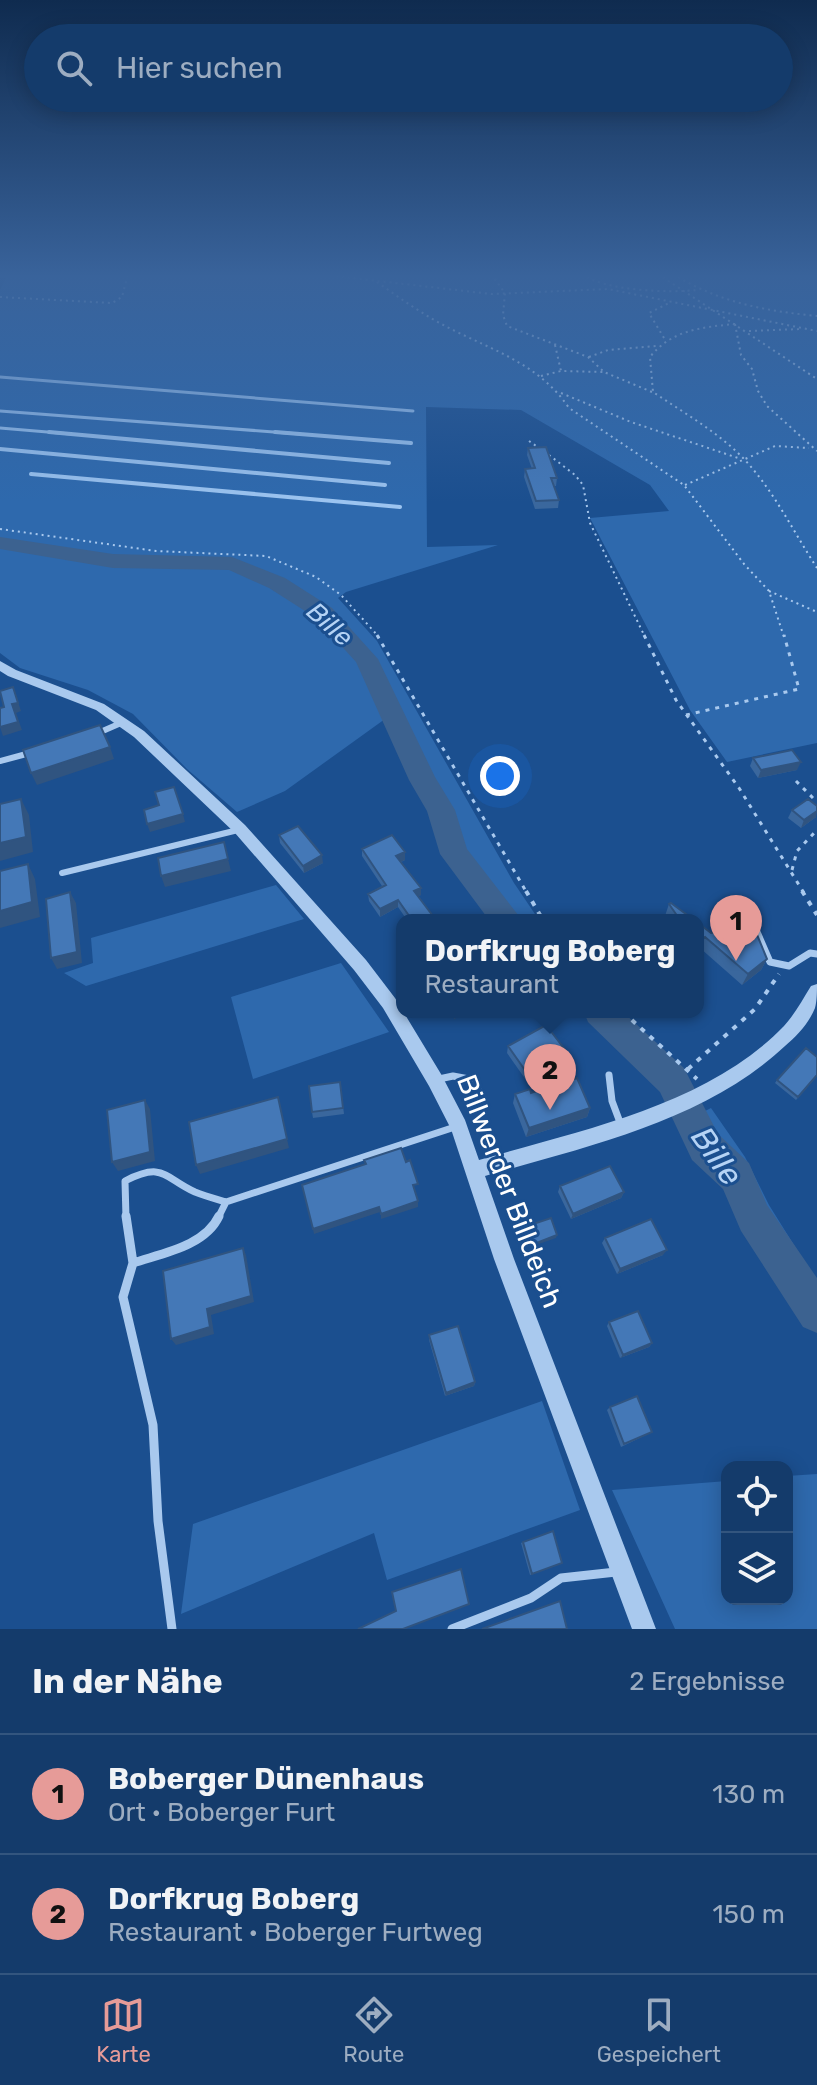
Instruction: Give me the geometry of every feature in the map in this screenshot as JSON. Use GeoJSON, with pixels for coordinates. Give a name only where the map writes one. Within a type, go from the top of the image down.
{"type":"FeatureCollection","features":[{"type":"Feature","properties":{"kind":"street","name":"Billwerder Billdeich"},"geometry":{"type":"LineString","coordinates":[[0,665],[12,673],[100,707],[124,721],[240,829],[360,965],[396,1015]]}},
{"type":"Feature","properties":{"kind":"street"},"geometry":{"type":"LineString","coordinates":[[475,1170],[621,1125],[700,1092],[755,1062],[787,1034],[817,991]]}},
{"type":"Feature","properties":{"kind":"street","name":"Billwerder Billdeich"},"geometry":{"type":"LineString","coordinates":[[398,1018],[459,1126],[504,1259],[644,1629]]}},
{"type":"Feature","properties":{"kind":"lane"},"geometry":{"type":"LineString","coordinates":[[88,736],[124,721]]}},
{"type":"Feature","properties":{"kind":"lane"},"geometry":{"type":"LineString","coordinates":[[0,761],[44,749]]}},
{"type":"Feature","properties":{"kind":"lane"},"geometry":{"type":"LineString","coordinates":[[62,873],[240,829]]}},
{"type":"Feature","properties":{"kind":"lane"},"geometry":{"type":"LineString","coordinates":[[744,902],[770,962],[789,966],[810,953],[817,954]]}},
{"type":"Feature","properties":{"kind":"lane"},"geometry":{"type":"LineString","coordinates":[[609,1075],[612,1101],[621,1125]]}},
{"type":"Feature","properties":{"kind":"lane"},"geometry":{"type":"LineString","coordinates":[[435,1080],[453,1076],[469,1079],[478,1090]]}},
{"type":"Feature","properties":{"kind":"lane"},"geometry":{"type":"LineString","coordinates":[[172,1629],[158,1521],[153,1425],[123,1297],[133,1263],[126,1229],[125,1181],[142,1172],[170,1174],[193,1191],[226,1202],[459,1126]]}},
{"type":"Feature","properties":{"kind":"lane"},"geometry":{"type":"LineString","coordinates":[[133,1263],[176,1249],[212,1231],[226,1202]]}},
{"type":"Feature","properties":{"kind":"lane"},"geometry":{"type":"LineString","coordinates":[[452,1629],[531,1598],[561,1578],[623,1572]]}},
{"type":"Feature","properties":{"kind":"path"},"geometry":{"type":"LineString","coordinates":[[500,350],[518,359],[561,393],[631,422],[744,460]]}},
{"type":"Feature","properties":{"kind":"path"},"geometry":{"type":"LineString","coordinates":[[556,350],[561,371]]}},
{"type":"Feature","properties":{"kind":"path"},"geometry":{"type":"LineString","coordinates":[[569,350],[588,357],[604,372]]}},
{"type":"Feature","properties":{"kind":"path"},"geometry":{"type":"LineString","coordinates":[[588,357],[608,350]]}},
{"type":"Feature","properties":{"kind":"path"},"geometry":{"type":"LineString","coordinates":[[653,392],[650,357],[654,350]]}},
{"type":"Feature","properties":{"kind":"path"},"geometry":{"type":"LineString","coordinates":[[740,350],[752,369],[758,391],[767,406],[815,450]]}},
{"type":"Feature","properties":{"kind":"path"},"geometry":{"type":"LineString","coordinates":[[774,350],[817,379]]}},
{"type":"Feature","properties":{"kind":"path"},"geometry":{"type":"LineString","coordinates":[[539,376],[561,371],[604,372],[653,392],[707,428],[744,460],[768,491],[817,568]]}},
{"type":"Feature","properties":{"kind":"path"},"geometry":{"type":"LineString","coordinates":[[561,393],[569,408],[684,485],[744,564],[769,591],[785,632],[799,689],[686,715]]}},
{"type":"Feature","properties":{"kind":"path"},"geometry":{"type":"LineString","coordinates":[[529,441],[574,474],[583,486],[584,506],[590,523],[686,715],[719,759],[765,834],[792,870],[817,915]]}},
{"type":"Feature","properties":{"kind":"path"},"geometry":{"type":"LineString","coordinates":[[684,485],[775,446],[815,450]]}},
{"type":"Feature","properties":{"kind":"path"},"geometry":{"type":"LineString","coordinates":[[0,529],[156,551],[266,556],[316,577],[341,595],[382,640],[484,823],[539,914]]}},
{"type":"Feature","properties":{"kind":"path"},"geometry":{"type":"LineString","coordinates":[[769,591],[817,612]]}},
{"type":"Feature","properties":{"kind":"path"},"geometry":{"type":"LineString","coordinates":[[796,781],[817,802]]}},
{"type":"Feature","properties":{"kind":"path"},"geometry":{"type":"LineString","coordinates":[[792,870],[797,851],[817,830]]}},
{"type":"Feature","properties":{"kind":"path"},"geometry":{"type":"LineString","coordinates":[[688,1069],[755,1009],[777,979],[781,966]]}},
{"type":"Feature","properties":{"kind":"path"},"geometry":{"type":"LineString","coordinates":[[630,1018],[688,1069],[700,1092]]}},
{"type":"Feature","properties":{"kind":"shaded area"},"geometry":{"type":"Polygon","coordinates":[[[0,350],[817,350],[817,743],[727,762],[690,710],[590,518],[669,511],[650,485],[521,410],[426,407],[427,547],[498,545],[346,592],[338,598],[377,641],[514,883],[535,914],[493,914],[446,856],[432,812],[385,719],[285,791],[237,812],[187,769],[133,714],[88,690],[20,668],[0,653],[0,350]]]}},
{"type":"Feature","properties":{"kind":"shaded area"},"geometry":{"type":"Polygon","coordinates":[[[276,885],[304,919],[86,986],[64,973],[93,963],[91,938],[276,885]]]}},
{"type":"Feature","properties":{"kind":"shaded area"},"geometry":{"type":"Polygon","coordinates":[[[341,963],[389,1032],[253,1079],[231,997],[341,963]]]}},
{"type":"Feature","properties":{"kind":"shaded area"},"geometry":{"type":"Polygon","coordinates":[[[597,1018],[626,1018],[682,1070],[657,1088],[597,1018]]]}},
{"type":"Feature","properties":{"kind":"shaded area"},"geometry":{"type":"Polygon","coordinates":[[[711,1108],[745,1157],[769,1205],[817,1282],[817,1295],[740,1168],[697,1115],[711,1108]]]}},
{"type":"Feature","properties":{"kind":"shaded area"},"geometry":{"type":"Polygon","coordinates":[[[542,1401],[580,1510],[387,1580],[374,1533],[181,1614],[193,1524],[542,1401]]]}},
{"type":"Feature","properties":{"kind":"shaded area"},"geometry":{"type":"Polygon","coordinates":[[[817,1474],[817,1629],[675,1629],[612,1490],[721,1481],[721,1605],[793,1605],[793,1476],[817,1474]]]}},
{"type":"Feature","properties":{"kind":"building"},"geometry":{"type":"Polygon","coordinates":[[[546,447],[557,478],[551,478],[559,500],[536,501],[525,469],[535,468],[528,448],[546,447]]]}},
{"type":"Feature","properties":{"kind":"building"},"geometry":{"type":"Polygon","coordinates":[[[13,687],[18,703],[12,704],[18,722],[0,727],[0,708],[4,707],[0,691],[13,687]]]}},
{"type":"Feature","properties":{"kind":"building"},"geometry":{"type":"Polygon","coordinates":[[[100,725],[110,747],[31,773],[23,750],[100,725]]]}},
{"type":"Feature","properties":{"kind":"building"},"geometry":{"type":"Polygon","coordinates":[[[792,750],[801,762],[761,770],[753,758],[792,750]]]}},
{"type":"Feature","properties":{"kind":"building"},"geometry":{"type":"Polygon","coordinates":[[[174,787],[183,814],[147,824],[144,810],[159,805],[155,792],[174,787]]]}},
{"type":"Feature","properties":{"kind":"building"},"geometry":{"type":"Polygon","coordinates":[[[21,799],[26,837],[0,843],[0,804],[21,799]]]}},
{"type":"Feature","properties":{"kind":"building"},"geometry":{"type":"Polygon","coordinates":[[[808,799],[817,806],[817,811],[804,820],[792,810],[808,799]]]}},
{"type":"Feature","properties":{"kind":"building"},"geometry":{"type":"Polygon","coordinates":[[[298,826],[322,855],[303,866],[279,835],[298,826]]]}},
{"type":"Feature","properties":{"kind":"building"},"geometry":{"type":"Polygon","coordinates":[[[392,835],[405,852],[396,856],[421,888],[414,891],[431,914],[408,914],[398,900],[380,909],[368,894],[386,885],[362,849],[392,835]]]}},
{"type":"Feature","properties":{"kind":"building"},"geometry":{"type":"Polygon","coordinates":[[[224,842],[228,859],[161,876],[158,858],[224,842]]]}},
{"type":"Feature","properties":{"kind":"building"},"geometry":{"type":"Polygon","coordinates":[[[28,864],[32,902],[0,911],[0,871],[28,864]]]}},
{"type":"Feature","properties":{"kind":"building"},"geometry":{"type":"Polygon","coordinates":[[[70,892],[77,952],[51,958],[46,899],[70,892]]]}},
{"type":"Feature","properties":{"kind":"building"},"geometry":{"type":"Polygon","coordinates":[[[671,903],[686,914],[676,914],[671,903]]]}},
{"type":"Feature","properties":{"kind":"building"},"geometry":{"type":"Polygon","coordinates":[[[753,925],[767,959],[748,974],[705,937],[704,928],[711,933],[753,925]]]}},
{"type":"Feature","properties":{"kind":"building"},"geometry":{"type":"Polygon","coordinates":[[[546,1025],[566,1051],[527,1073],[508,1046],[546,1025]]]}},
{"type":"Feature","properties":{"kind":"building"},"geometry":{"type":"Polygon","coordinates":[[[806,1048],[817,1057],[817,1075],[798,1097],[777,1080],[806,1048]]]}},
{"type":"Feature","properties":{"kind":"building"},"geometry":{"type":"Polygon","coordinates":[[[577,1078],[590,1108],[529,1128],[515,1094],[530,1089],[531,1093],[577,1078]]]}},
{"type":"Feature","properties":{"kind":"building"},"geometry":{"type":"Polygon","coordinates":[[[340,1082],[343,1108],[312,1112],[309,1086],[340,1082]]]}},
{"type":"Feature","properties":{"kind":"building"},"geometry":{"type":"Polygon","coordinates":[[[278,1097],[287,1139],[196,1165],[189,1122],[278,1097]]]}},
{"type":"Feature","properties":{"kind":"building"},"geometry":{"type":"Polygon","coordinates":[[[145,1100],[150,1152],[112,1162],[107,1110],[145,1100]]]}},
{"type":"Feature","properties":{"kind":"building"},"geometry":{"type":"Polygon","coordinates":[[[401,1148],[406,1162],[410,1160],[418,1184],[413,1185],[418,1201],[381,1214],[379,1207],[313,1229],[302,1185],[366,1164],[364,1160],[401,1148]]]}},
{"type":"Feature","properties":{"kind":"building"},"geometry":{"type":"Polygon","coordinates":[[[610,1166],[624,1192],[573,1214],[560,1186],[610,1166]]]}},
{"type":"Feature","properties":{"kind":"building"},"geometry":{"type":"Polygon","coordinates":[[[551,1218],[557,1235],[534,1244],[527,1226],[551,1218]]]}},
{"type":"Feature","properties":{"kind":"building"},"geometry":{"type":"Polygon","coordinates":[[[651,1219],[667,1250],[620,1269],[605,1238],[651,1219]]]}},
{"type":"Feature","properties":{"kind":"building"},"geometry":{"type":"Polygon","coordinates":[[[243,1248],[251,1296],[207,1309],[210,1327],[171,1339],[163,1271],[243,1248]]]}},
{"type":"Feature","properties":{"kind":"building"},"geometry":{"type":"Polygon","coordinates":[[[638,1311],[652,1343],[623,1355],[609,1322],[638,1311]]]}},
{"type":"Feature","properties":{"kind":"building"},"geometry":{"type":"Polygon","coordinates":[[[458,1326],[475,1382],[446,1393],[429,1335],[458,1326]]]}},
{"type":"Feature","properties":{"kind":"building"},"geometry":{"type":"Polygon","coordinates":[[[637,1396],[652,1432],[624,1444],[610,1407],[637,1396]]]}},
{"type":"Feature","properties":{"kind":"building"},"geometry":{"type":"Polygon","coordinates":[[[553,1531],[562,1563],[532,1574],[523,1542],[553,1531]]]}},
{"type":"Feature","properties":{"kind":"building"},"geometry":{"type":"Polygon","coordinates":[[[461,1569],[469,1604],[403,1629],[358,1629],[396,1611],[392,1592],[461,1569]]]}},
{"type":"Feature","properties":{"kind":"building"},"geometry":{"type":"Polygon","coordinates":[[[560,1601],[567,1629],[482,1629],[560,1601]]]}},
{"type":"Feature","properties":{"kind":"waterway"},"geometry":{"type":"LineString","coordinates":[[0,377],[413,411]]}},
{"type":"Feature","properties":{"kind":"waterway"},"geometry":{"type":"LineString","coordinates":[[0,411],[295,434]]}},
{"type":"Feature","properties":{"kind":"waterway"},"geometry":{"type":"LineString","coordinates":[[0,428],[70,434]]}},
{"type":"Feature","properties":{"kind":"waterway"},"geometry":{"type":"LineString","coordinates":[[49,432],[70,434]]}},
{"type":"Feature","properties":{"kind":"waterway"},"geometry":{"type":"LineString","coordinates":[[275,432],[295,434]]}},
{"type":"Feature","properties":{"kind":"waterway"},"geometry":{"type":"LineString","coordinates":[[70,434],[389,463]]}},
{"type":"Feature","properties":{"kind":"waterway"},"geometry":{"type":"LineString","coordinates":[[295,434],[300,434]]}},
{"type":"Feature","properties":{"kind":"waterway"},"geometry":{"type":"LineString","coordinates":[[295,434],[411,443]]}},
{"type":"Feature","properties":{"kind":"waterway"},"geometry":{"type":"LineString","coordinates":[[0,449],[385,485]]}},
{"type":"Feature","properties":{"kind":"waterway"},"geometry":{"type":"LineString","coordinates":[[31,474],[400,507]]}},
{"type":"Feature","properties":{"kind":"waterway","name":"Bille"},"geometry":{"type":"LineString","coordinates":[[0,543],[113,561],[232,564],[277,583],[324,613],[366,659],[423,780],[441,810],[454,854],[502,914]]}},
{"type":"Feature","properties":{"kind":"waterway","name":"Bille"},"geometry":{"type":"LineString","coordinates":[[606,1018],[672,1080],[705,1147],[736,1176],[754,1218],[817,1313]]}},
{"type":"Feature","properties":{"kind":"place","name":"Boberger Dünenhaus"},"geometry":{"type":"Point","coordinates":[736,961]}},
{"type":"Feature","properties":{"kind":"place","name":"Dorfkrug Boberg"},"geometry":{"type":"Point","coordinates":[550,1110]}}]}
